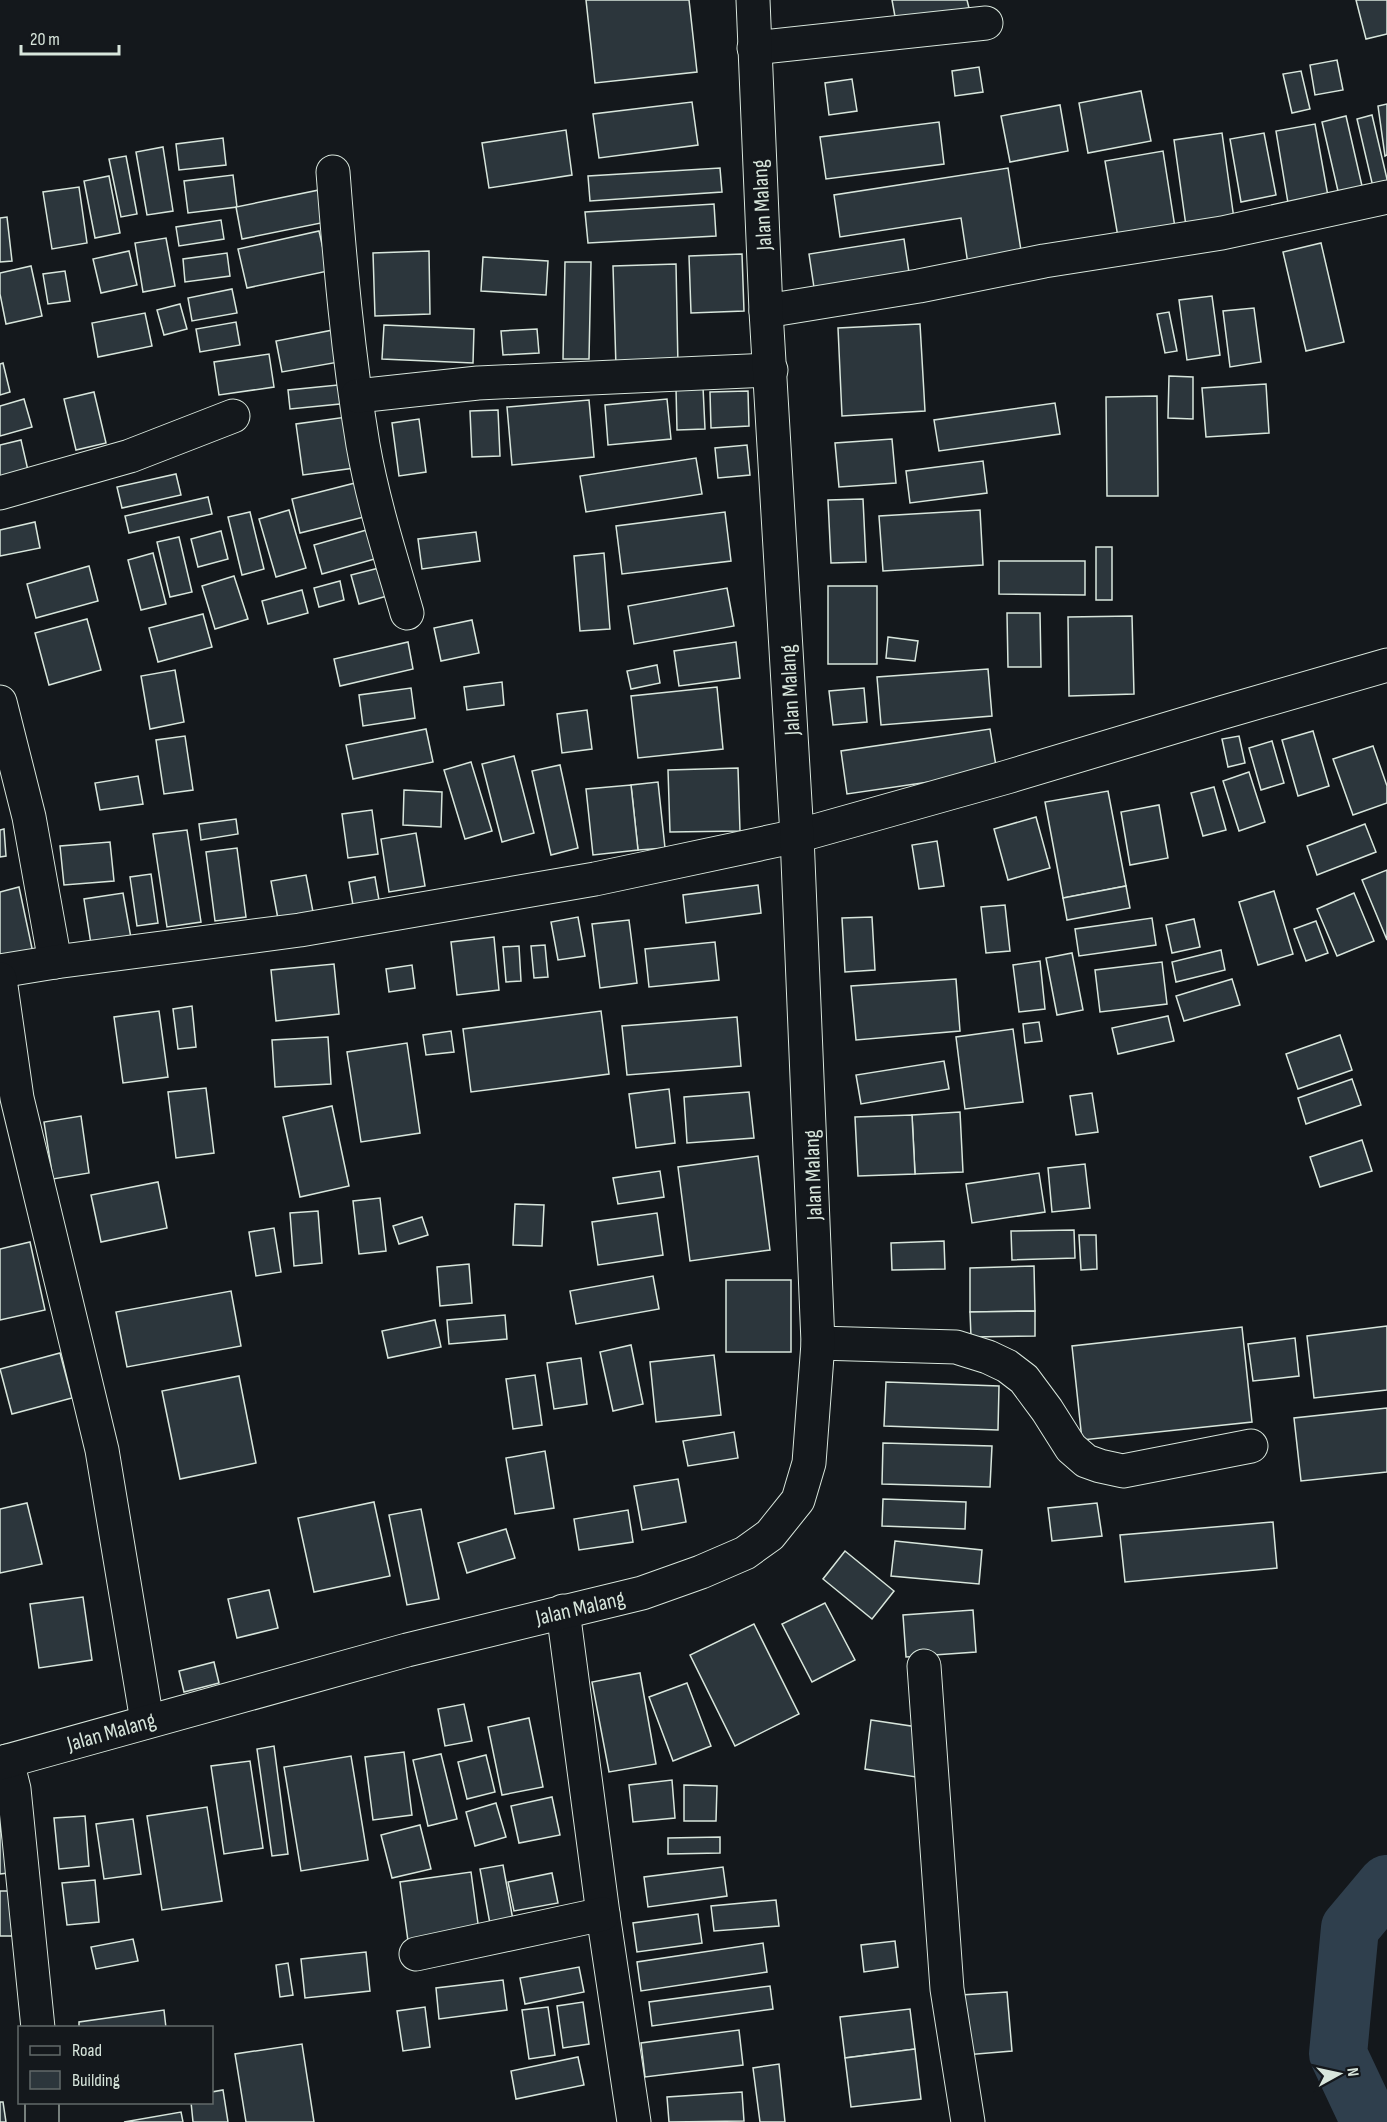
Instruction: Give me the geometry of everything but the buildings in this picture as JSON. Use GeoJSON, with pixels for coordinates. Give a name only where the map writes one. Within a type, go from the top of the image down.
{"type":"FeatureCollection","features":[{"type":"Feature","properties":{"kind":"street","name":"Jalan Malang"},"geometry":{"type":"LineString","coordinates":[[3,1762],[406,1650],[642,1593],[745,1553],[770,1535],[798,1500],[809,1463],[818,1343],[798,836],[766,311],[753,0]]}},
{"type":"Feature","properties":{"kind":"street"},"geometry":{"type":"LineString","coordinates":[[754,48],[986,23]]}},
{"type":"Feature","properties":{"kind":"street"},"geometry":{"type":"LineString","coordinates":[[333,172],[341,274],[364,446],[407,613]]}},
{"type":"Feature","properties":{"kind":"street"},"geometry":{"type":"LineString","coordinates":[[766,311],[919,286],[1044,261],[1222,233],[1387,197]]}},
{"type":"Feature","properties":{"kind":"street"},"geometry":{"type":"LineString","coordinates":[[357,396],[478,383],[771,370]]}},
{"type":"Feature","properties":{"kind":"street"},"geometry":{"type":"LineString","coordinates":[[0,493],[130,456],[233,416]]}},
{"type":"Feature","properties":{"kind":"street"},"geometry":{"type":"LineString","coordinates":[[0,971],[300,930],[595,879],[798,836],[1387,665]]}},
{"type":"Feature","properties":{"kind":"street"},"geometry":{"type":"LineString","coordinates":[[0,702],[29,817],[55,962]]}},
{"type":"Feature","properties":{"kind":"street"},"geometry":{"type":"LineString","coordinates":[[0,979],[17,1098],[102,1450],[147,1721]]}},
{"type":"Feature","properties":{"kind":"street"},"geometry":{"type":"LineString","coordinates":[[818,1343],[956,1347],[988,1357],[1007,1366],[1024,1379],[1071,1448],[1086,1461],[1100,1466],[1123,1471],[1251,1446]]}},
{"type":"Feature","properties":{"kind":"street"},"geometry":{"type":"LineString","coordinates":[[563,1611],[603,1914],[634,2122]]}},
{"type":"Feature","properties":{"kind":"street"},"geometry":{"type":"LineString","coordinates":[[924,1666],[946,1989],[968,2122]]}},
{"type":"Feature","properties":{"kind":"street"},"geometry":{"type":"LineString","coordinates":[[3,1762],[14,1789],[38,2026]]}},
{"type":"Feature","properties":{"kind":"street"},"geometry":{"type":"LineString","coordinates":[[416,1954],[603,1914]]}},
{"type":"Feature","properties":{"kind":"street"},"geometry":{"type":"LineString","coordinates":[[42,2104],[42,2122]]}},
{"type":"Feature","properties":{"kind":"waterway"},"geometry":{"type":"LineString","coordinates":[[1370,2122],[1338,2054],[1350,1928],[1387,1884]]}}]}
